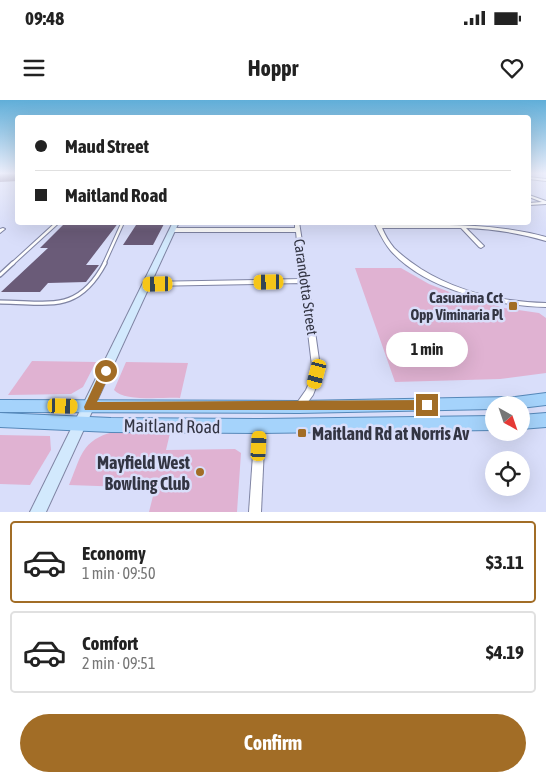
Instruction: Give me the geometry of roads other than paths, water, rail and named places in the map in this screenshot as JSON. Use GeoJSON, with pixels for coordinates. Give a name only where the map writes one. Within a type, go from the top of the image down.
{"type":"FeatureCollection","features":[{"type":"Feature","properties":{"kind":"main road"},"geometry":{"type":"LineString","coordinates":[[38,512],[174,226]]}},
{"type":"Feature","properties":{"kind":"main road","name":"Maitland Road"},"geometry":{"type":"LineString","coordinates":[[0,406],[300,407],[497,404],[546,399]]}},
{"type":"Feature","properties":{"kind":"main road","name":"Maitland Road"},"geometry":{"type":"LineString","coordinates":[[0,420],[81,424],[260,426],[485,424]]}},
{"type":"Feature","properties":{"kind":"main road"},"geometry":{"type":"LineString","coordinates":[[530,421],[546,420]]}},
{"type":"Feature","properties":{"kind":"street"},"geometry":{"type":"LineString","coordinates":[[531,197],[546,202]]}},
{"type":"Feature","properties":{"kind":"street"},"geometry":{"type":"LineString","coordinates":[[531,204],[546,202]]}},
{"type":"Feature","properties":{"kind":"street"},"geometry":{"type":"LineString","coordinates":[[377,225],[509,230],[546,239]]}},
{"type":"Feature","properties":{"kind":"street"},"geometry":{"type":"LineString","coordinates":[[377,225],[394,251],[416,269],[435,279],[468,292],[490,298],[546,304]]}},
{"type":"Feature","properties":{"kind":"street"},"geometry":{"type":"LineString","coordinates":[[174,226],[298,226]]}},
{"type":"Feature","properties":{"kind":"street","name":"Carandotta Street"},"geometry":{"type":"LineString","coordinates":[[298,226],[317,374],[314,385],[300,407]]}},
{"type":"Feature","properties":{"kind":"street"},"geometry":{"type":"LineString","coordinates":[[463,228],[481,246]]}},
{"type":"Feature","properties":{"kind":"street"},"geometry":{"type":"LineString","coordinates":[[147,284],[306,281]]}},
{"type":"Feature","properties":{"kind":"street"},"geometry":{"type":"LineString","coordinates":[[255,512],[260,426]]}},
{"type":"Feature","properties":{"kind":"lane"},"geometry":{"type":"LineString","coordinates":[[0,275],[55,225]]}},
{"type":"Feature","properties":{"kind":"lane"},"geometry":{"type":"LineString","coordinates":[[0,302],[66,302],[75,299],[88,286],[106,261],[115,232],[121,225]]}},
{"type":"Feature","properties":{"kind":"place","name":"Casuarina Cct Opp Viminaria Pl"},"geometry":{"type":"Point","coordinates":[513,306]}},
{"type":"Feature","properties":{"kind":"place","name":"Maitland Rd at Norris Av"},"geometry":{"type":"Point","coordinates":[302,433]}},
{"type":"Feature","properties":{"kind":"place","name":"Mayfield West Bowling Club"},"geometry":{"type":"Point","coordinates":[200,472]}}]}
